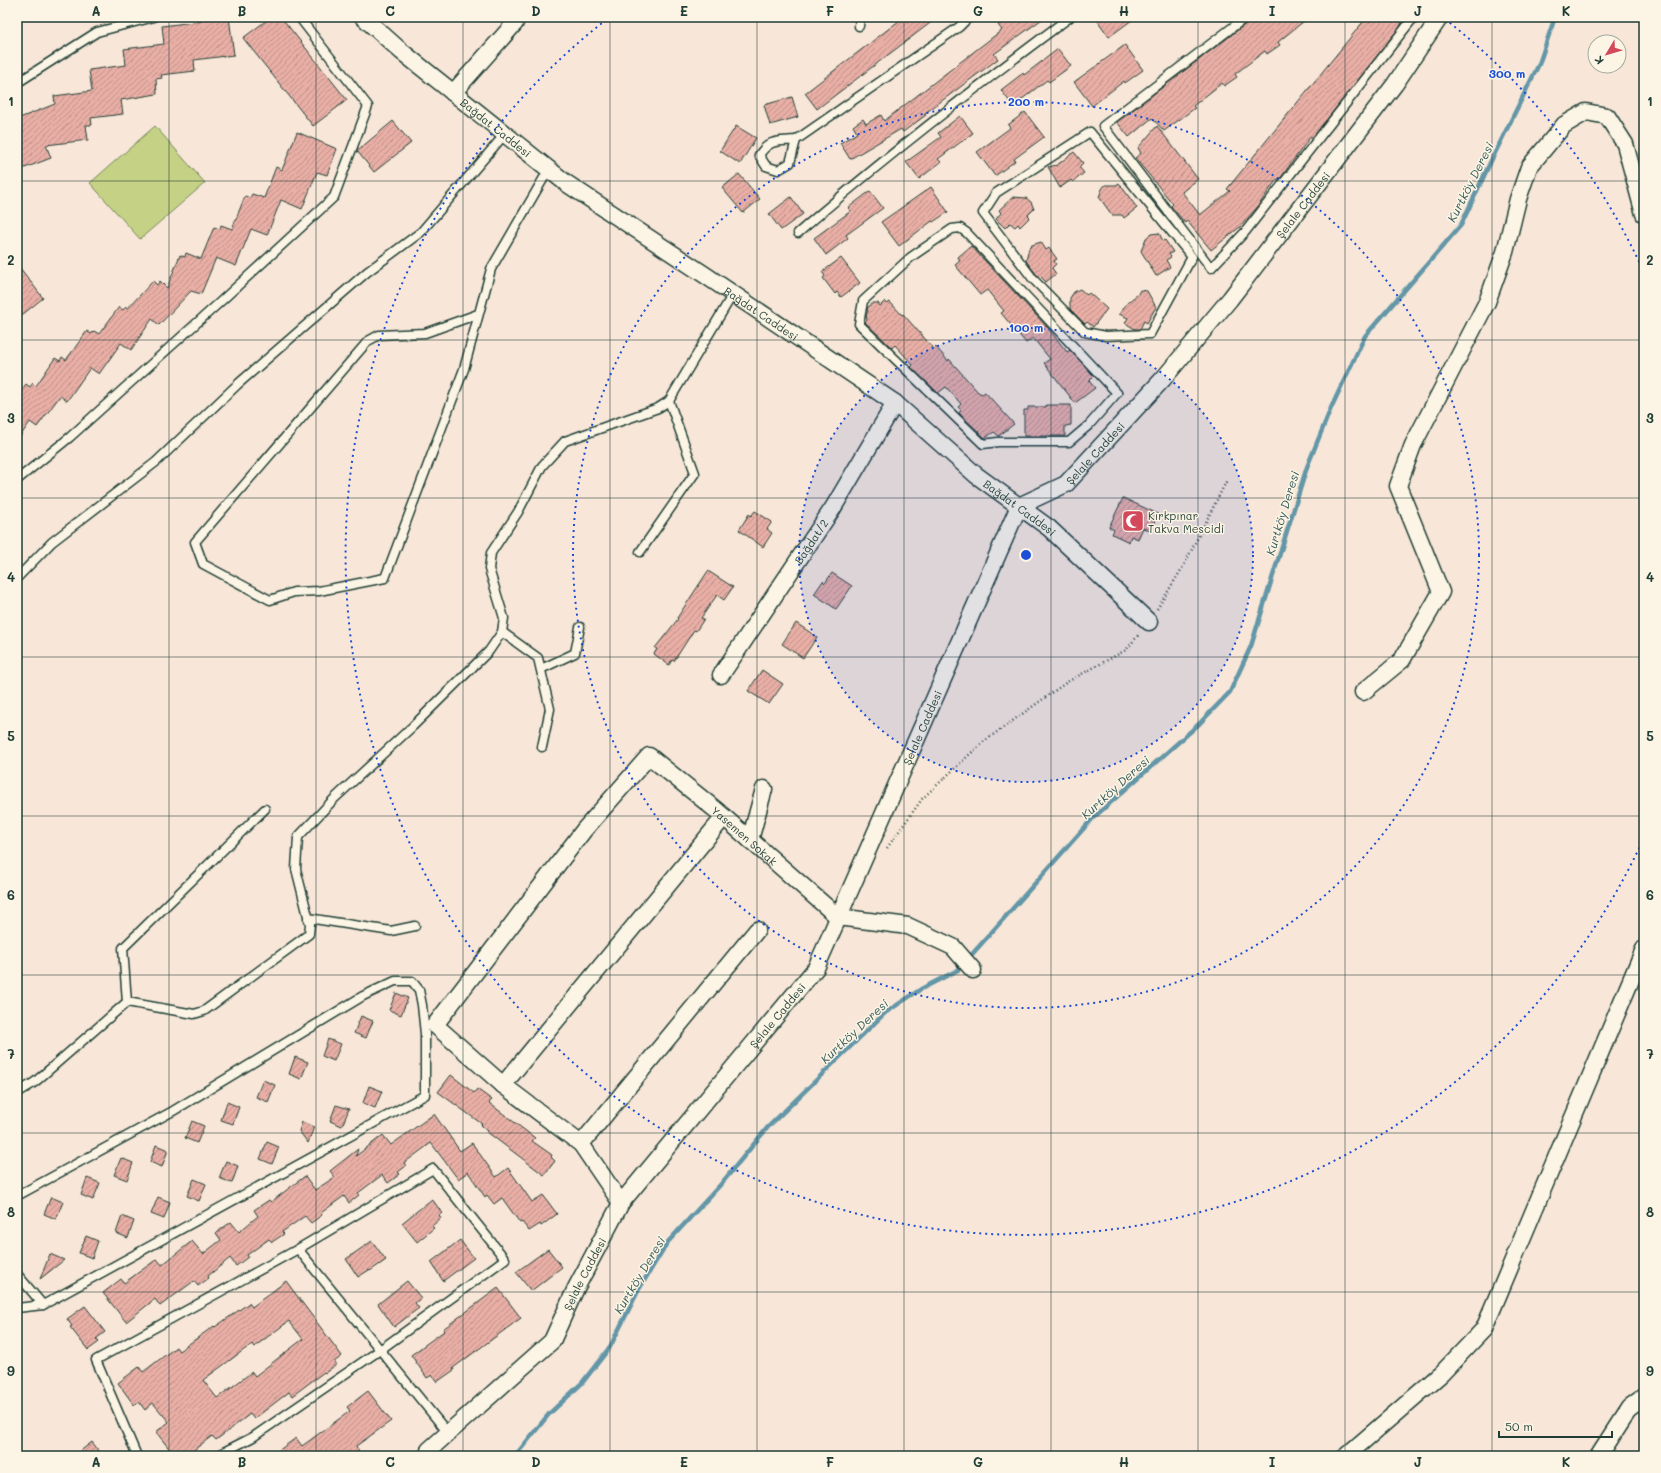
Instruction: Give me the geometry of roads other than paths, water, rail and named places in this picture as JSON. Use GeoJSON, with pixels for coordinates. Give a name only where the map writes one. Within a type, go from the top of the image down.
{"type":"FeatureCollection","features":[{"type":"Feature","properties":{"kind":"street","name":"Bağdat Caddesi"},"geometry":{"type":"LineString","coordinates":[[363,17],[401,51],[566,183],[895,403],[976,475],[1049,528],[1149,622]]}},
{"type":"Feature","properties":{"kind":"street","name":"Şelale Caddesi"},"geometry":{"type":"LineString","coordinates":[[429,1454],[448,1433],[552,1341],[576,1288],[621,1204],[816,968],[1019,506],[1066,484],[1163,379],[1230,299],[1376,110],[1440,17]]}},
{"type":"Feature","properties":{"kind":"street"},"geometry":{"type":"LineString","coordinates":[[453,93],[514,23]]}},
{"type":"Feature","properties":{"kind":"street"},"geometry":{"type":"LineString","coordinates":[[1363,692],[1402,660],[1441,592],[1398,486],[1413,445],[1487,302],[1506,252],[1518,199],[1529,167],[1564,124],[1586,112],[1607,116],[1625,144],[1644,214]]}},
{"type":"Feature","properties":{"kind":"street","name":"Bağdat/2"},"geometry":{"type":"LineString","coordinates":[[721,675],[832,508],[895,403]]}},
{"type":"Feature","properties":{"kind":"street","name":"Yasemen Sokak"},"geometry":{"type":"LineString","coordinates":[[503,1085],[435,1025],[584,830],[649,756],[724,817],[838,917]]}},
{"type":"Feature","properties":{"kind":"street"},"geometry":{"type":"LineString","coordinates":[[750,840],[764,789]]}},
{"type":"Feature","properties":{"kind":"street"},"geometry":{"type":"LineString","coordinates":[[621,1204],[581,1144],[503,1085],[724,817]]}},
{"type":"Feature","properties":{"kind":"street"},"geometry":{"type":"LineString","coordinates":[[838,917],[908,926],[953,947],[973,970]]}},
{"type":"Feature","properties":{"kind":"street"},"geometry":{"type":"LineString","coordinates":[[581,1144],[757,930]]}},
{"type":"Feature","properties":{"kind":"street"},"geometry":{"type":"LineString","coordinates":[[1346,1456],[1441,1374],[1484,1329],[1644,949]]}},
{"type":"Feature","properties":{"kind":"street"},"geometry":{"type":"LineString","coordinates":[[1598,1456],[1629,1408],[1644,1397]]}},
{"type":"Feature","properties":{"kind":"lane"},"geometry":{"type":"LineString","coordinates":[[17,83],[97,32],[154,17]]}},
{"type":"Feature","properties":{"kind":"lane"},"geometry":{"type":"LineString","coordinates":[[17,480],[88,422],[334,197],[368,106],[299,17]]}},
{"type":"Feature","properties":{"kind":"lane"},"geometry":{"type":"LineString","coordinates":[[859,26],[860,17]]}},
{"type":"Feature","properties":{"kind":"lane"},"geometry":{"type":"LineString","coordinates":[[796,140],[790,163],[778,170],[766,166],[759,155],[764,148],[773,141],[796,140],[959,27],[969,17]]}},
{"type":"Feature","properties":{"kind":"lane"},"geometry":{"type":"LineString","coordinates":[[798,233],[1000,70],[1070,17]]}},
{"type":"Feature","properties":{"kind":"lane"},"geometry":{"type":"LineString","coordinates":[[1246,17],[1103,126],[1211,268],[1245,232],[1414,17]]}},
{"type":"Feature","properties":{"kind":"lane"},"geometry":{"type":"LineString","coordinates":[[1090,132],[1192,257],[1150,334],[1106,336],[1085,332],[1033,279],[983,213],[996,193],[1090,132]]}},
{"type":"Feature","properties":{"kind":"lane"},"geometry":{"type":"LineString","coordinates":[[17,578],[52,542],[156,462],[238,384],[367,272],[421,232],[505,134]]}},
{"type":"Feature","properties":{"kind":"lane"},"geometry":{"type":"LineString","coordinates":[[478,314],[425,333],[379,335],[368,341],[195,542],[203,564],[270,600],[294,592],[319,591],[385,578],[464,369],[491,269],[549,169]]}},
{"type":"Feature","properties":{"kind":"lane"},"geometry":{"type":"LineString","coordinates":[[960,228],[967,233],[1021,289],[1117,393],[1089,425],[1068,442],[998,442],[983,444],[859,324],[863,301],[911,257],[952,229],[960,228]]}},
{"type":"Feature","properties":{"kind":"lane"},"geometry":{"type":"LineString","coordinates":[[127,1002],[194,1014],[204,1011],[309,934],[310,924],[296,869],[298,837],[334,798],[413,726],[490,651],[502,632],[504,618],[489,570],[491,553],[518,512],[542,466],[565,441],[658,408],[669,400],[733,294]]}},
{"type":"Feature","properties":{"kind":"lane"},"geometry":{"type":"LineString","coordinates":[[640,552],[695,473],[669,400]]}},
{"type":"Feature","properties":{"kind":"lane"},"geometry":{"type":"LineString","coordinates":[[541,669],[575,653],[580,628]]}},
{"type":"Feature","properties":{"kind":"lane"},"geometry":{"type":"LineString","coordinates":[[502,632],[538,658],[550,709],[542,747]]}},
{"type":"Feature","properties":{"kind":"lane"},"geometry":{"type":"LineString","coordinates":[[127,1002],[123,948],[266,809]]}},
{"type":"Feature","properties":{"kind":"lane"},"geometry":{"type":"LineString","coordinates":[[308,918],[391,931],[414,926]]}},
{"type":"Feature","properties":{"kind":"lane"},"geometry":{"type":"LineString","coordinates":[[17,1196],[173,1111],[363,996],[395,981],[412,981],[419,990],[424,1034],[425,1095],[43,1304],[17,1308]]}},
{"type":"Feature","properties":{"kind":"lane"},"geometry":{"type":"LineString","coordinates":[[17,1094],[35,1082],[127,1002]]}},
{"type":"Feature","properties":{"kind":"lane"},"geometry":{"type":"LineString","coordinates":[[137,1456],[96,1360],[298,1249],[433,1168],[504,1259],[380,1350],[254,1437],[216,1456]]}},
{"type":"Feature","properties":{"kind":"lane"},"geometry":{"type":"LineString","coordinates":[[298,1249],[448,1433]]}},
{"type":"Feature","properties":{"kind":"lane"},"geometry":{"type":"LineString","coordinates":[[17,1274],[43,1304]]}},
{"type":"Feature","properties":{"kind":"waterway","name":"Kurtköy Deresi"},"geometry":{"type":"LineString","coordinates":[[515,1456],[549,1414],[582,1383],[610,1347],[639,1289],[667,1243],[721,1184],[768,1127],[885,1013],[921,989],[958,970],[1093,818],[1199,724],[1230,692],[1251,646],[1307,467],[1331,408],[1365,336],[1461,225],[1539,64],[1555,17]]}},
{"type":"Feature","properties":{"kind":"place","name":"Kırkpınar Takva Mescidi"},"geometry":{"type":"Point","coordinates":[1133,521]}}]}
